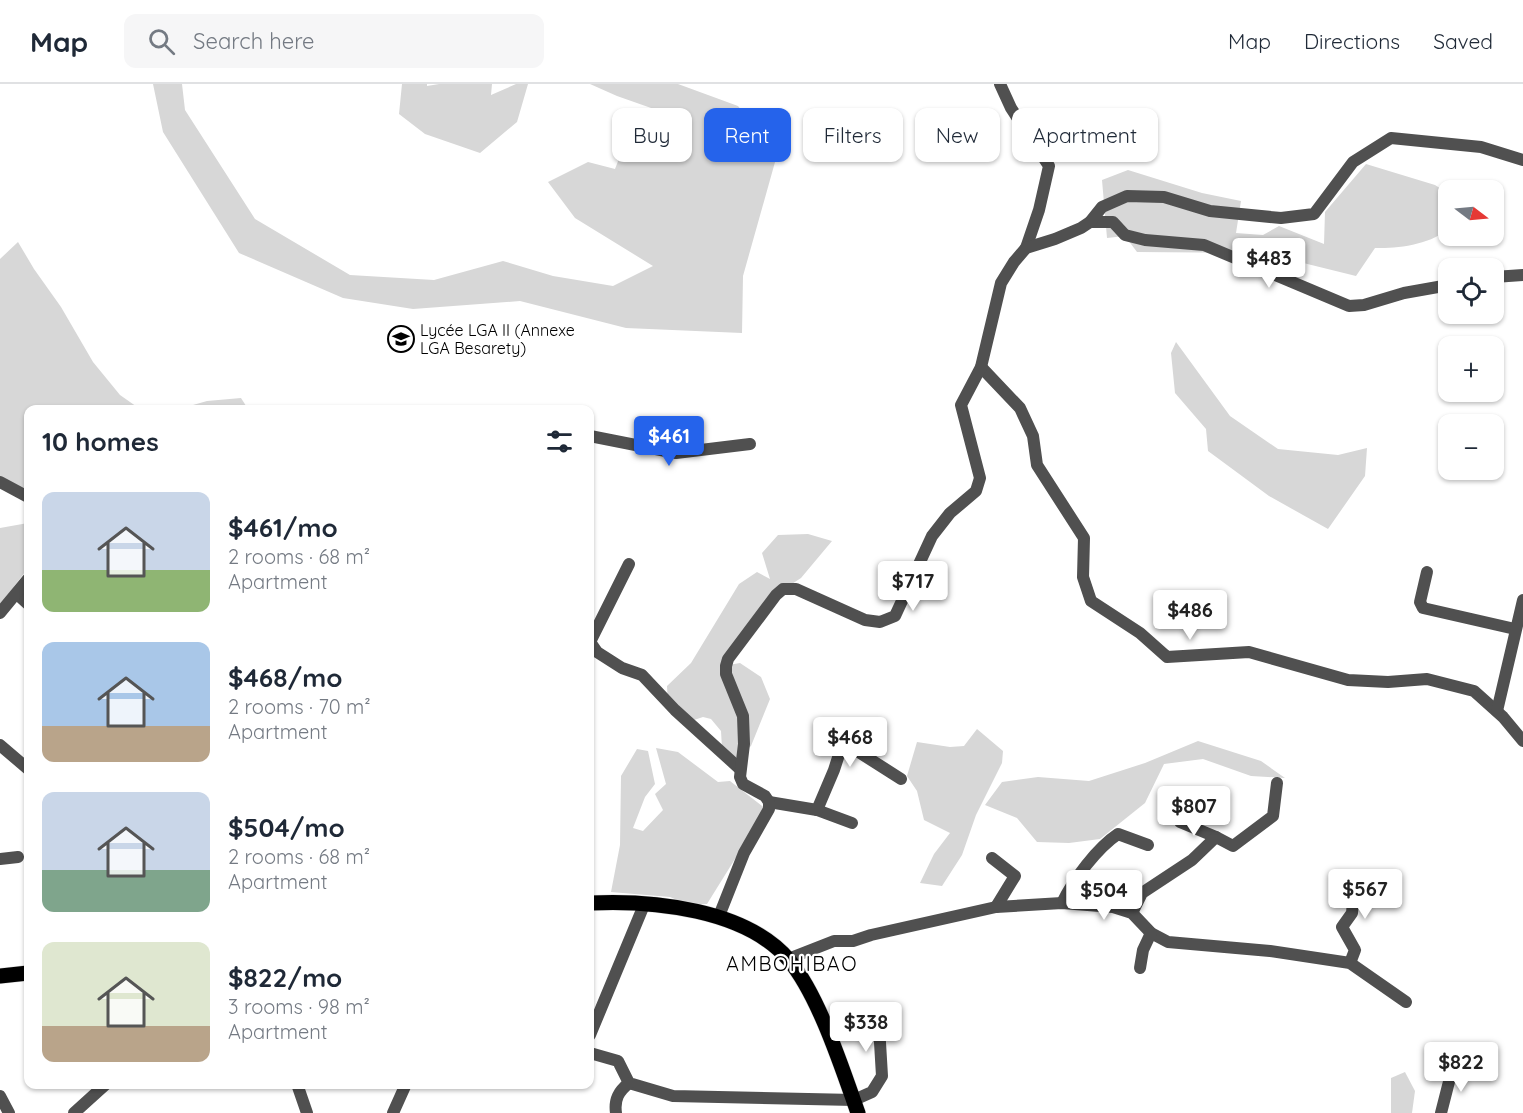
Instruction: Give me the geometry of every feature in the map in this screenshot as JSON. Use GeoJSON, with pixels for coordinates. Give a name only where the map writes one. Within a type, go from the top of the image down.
{"type":"FeatureCollection","features":[{"type":"Feature","properties":{"kind":"main road"},"geometry":{"type":"LineString","coordinates":[[594,903],[691,908],[719,916],[751,931],[788,959],[803,980],[816,1007],[856,1106]]}},
{"type":"Feature","properties":{"kind":"main road"},"geometry":{"type":"LineString","coordinates":[[0,976],[24,974]]}},
{"type":"Feature","properties":{"kind":"street"},"geometry":{"type":"LineString","coordinates":[[719,916],[744,854],[769,809],[769,802],[765,796],[743,784],[740,777],[744,744],[743,716],[726,674],[728,659],[776,595],[783,590],[796,589],[865,620],[880,622],[895,616],[932,536],[950,513],[976,491],[980,478],[961,405],[981,367],[1001,283],[1026,248],[1039,210],[1049,166],[1011,108],[1000,84]]}},
{"type":"Feature","properties":{"kind":"street"},"geometry":{"type":"LineString","coordinates":[[1026,248],[1081,228],[1090,222],[1102,207],[1127,196],[1164,197],[1210,211],[1281,218],[1314,214],[1353,162],[1391,138],[1481,147],[1523,160]]}},
{"type":"Feature","properties":{"kind":"street"},"geometry":{"type":"LineString","coordinates":[[1090,222],[1113,222],[1125,236],[1145,240],[1204,244],[1349,306],[1364,305],[1404,293],[1438,287]]}},
{"type":"Feature","properties":{"kind":"street"},"geometry":{"type":"LineString","coordinates":[[1504,277],[1523,276]]}},
{"type":"Feature","properties":{"kind":"street"},"geometry":{"type":"LineString","coordinates":[[981,367],[1020,408],[1033,436],[1037,465],[1084,538],[1083,577],[1091,601],[1140,633],[1167,657],[1249,652],[1348,680],[1388,682],[1426,679],[1474,691],[1497,711],[1523,741]]}},
{"type":"Feature","properties":{"kind":"street"},"geometry":{"type":"LineString","coordinates":[[594,437],[676,453],[750,444]]}},
{"type":"Feature","properties":{"kind":"street"},"geometry":{"type":"LineString","coordinates":[[0,482],[24,495]]}},
{"type":"Feature","properties":{"kind":"street"},"geometry":{"type":"LineString","coordinates":[[594,634],[629,564]]}},
{"type":"Feature","properties":{"kind":"street"},"geometry":{"type":"LineString","coordinates":[[1427,572],[1420,602],[1423,608],[1515,629]]}},
{"type":"Feature","properties":{"kind":"street"},"geometry":{"type":"LineString","coordinates":[[0,613],[24,584]]}},
{"type":"Feature","properties":{"kind":"street"},"geometry":{"type":"LineString","coordinates":[[17,594],[24,600]]}},
{"type":"Feature","properties":{"kind":"street"},"geometry":{"type":"LineString","coordinates":[[1497,711],[1523,600]]}},
{"type":"Feature","properties":{"kind":"street"},"geometry":{"type":"LineString","coordinates":[[594,648],[622,668],[642,675],[675,710],[740,769]]}},
{"type":"Feature","properties":{"kind":"street"},"geometry":{"type":"LineString","coordinates":[[817,810],[843,742],[901,779]]}},
{"type":"Feature","properties":{"kind":"street"},"geometry":{"type":"LineString","coordinates":[[0,745],[24,766]]}},
{"type":"Feature","properties":{"kind":"street"},"geometry":{"type":"LineString","coordinates":[[1180,822],[1233,846],[1273,816],[1276,783]]}},
{"type":"Feature","properties":{"kind":"street"},"geometry":{"type":"LineString","coordinates":[[769,802],[817,810],[852,823]]}},
{"type":"Feature","properties":{"kind":"street"},"geometry":{"type":"LineString","coordinates":[[1062,903],[1066,894],[1105,843],[1118,834],[1148,845]]}},
{"type":"Feature","properties":{"kind":"street"},"geometry":{"type":"LineString","coordinates":[[1132,913],[1142,893],[1192,860],[1216,837]]}},
{"type":"Feature","properties":{"kind":"street"},"geometry":{"type":"LineString","coordinates":[[0,859],[18,857]]}},
{"type":"Feature","properties":{"kind":"street"},"geometry":{"type":"LineString","coordinates":[[992,858],[1015,876],[996,907]]}},
{"type":"Feature","properties":{"kind":"street"},"geometry":{"type":"LineString","coordinates":[[1339,885],[1353,901],[1352,913],[1342,927],[1355,950],[1350,963]]}},
{"type":"Feature","properties":{"kind":"street"},"geometry":{"type":"LineString","coordinates":[[788,959],[834,941],[853,941],[996,907],[1062,903],[1113,907],[1132,913],[1151,933],[1168,942],[1270,951],[1350,963],[1406,1002]]}},
{"type":"Feature","properties":{"kind":"street"},"geometry":{"type":"LineString","coordinates":[[594,1025],[644,905]]}},
{"type":"Feature","properties":{"kind":"street"},"geometry":{"type":"LineString","coordinates":[[1140,968],[1143,950],[1151,933]]}},
{"type":"Feature","properties":{"kind":"street"},"geometry":{"type":"LineString","coordinates":[[594,1054],[618,1061],[629,1083],[673,1096],[856,1106],[872,1092],[882,1076],[878,1009]]}},
{"type":"Feature","properties":{"kind":"street"},"geometry":{"type":"LineString","coordinates":[[1441,1113],[1453,1066]]}},
{"type":"Feature","properties":{"kind":"street"},"geometry":{"type":"LineString","coordinates":[[616,1113],[615,1107],[619,1091],[629,1083]]}},
{"type":"Feature","properties":{"kind":"street"},"geometry":{"type":"LineString","coordinates":[[74,1113],[100,1089]]}},
{"type":"Feature","properties":{"kind":"street"},"geometry":{"type":"LineString","coordinates":[[299,1089],[307,1113]]}},
{"type":"Feature","properties":{"kind":"street"},"geometry":{"type":"LineString","coordinates":[[393,1113],[404,1089]]}},
{"type":"Feature","properties":{"kind":"street"},"geometry":{"type":"LineString","coordinates":[[0,1096],[9,1113]]}},
{"type":"Feature","properties":{"kind":"shaded area"},"geometry":{"type":"Polygon","coordinates":[[[153,84],[182,84],[185,110],[255,219],[350,275],[434,280],[503,261],[553,276],[613,286],[653,266],[575,218],[548,182],[588,162],[615,169],[618,162],[692,162],[692,108],[651,108],[590,84],[678,84],[740,108],[704,108],[704,162],[775,162],[743,276],[742,333],[626,328],[520,301],[413,309],[343,298],[239,253],[163,132],[153,84]]]}},
{"type":"Feature","properties":{"kind":"shaded area"},"geometry":{"type":"Polygon","coordinates":[[[402,84],[427,84],[427,86],[492,84],[491,95],[516,84],[528,84],[517,122],[480,153],[425,134],[399,114],[402,84]]]}},
{"type":"Feature","properties":{"kind":"shaded area"},"geometry":{"type":"Polygon","coordinates":[[[1366,164],[1438,187],[1438,236],[1424,242],[1394,248],[1375,248],[1356,276],[1263,253],[1137,252],[1125,236],[1107,238],[1102,180],[1128,170],[1202,193],[1241,201],[1236,233],[1263,235],[1279,226],[1324,244],[1325,212],[1366,164]]]}},
{"type":"Feature","properties":{"kind":"shaded area"},"geometry":{"type":"Polygon","coordinates":[[[18,242],[61,307],[93,362],[120,395],[134,405],[24,405],[24,494],[0,481],[0,259],[18,242]]]}},
{"type":"Feature","properties":{"kind":"shaded area"},"geometry":{"type":"Polygon","coordinates":[[[1176,342],[1230,416],[1278,449],[1338,455],[1367,448],[1365,476],[1328,529],[1269,496],[1208,451],[1206,429],[1175,393],[1171,353],[1176,342]]]}},
{"type":"Feature","properties":{"kind":"shaded area"},"geometry":{"type":"Polygon","coordinates":[[[241,398],[245,405],[193,405],[207,401],[241,398]]]}},
{"type":"Feature","properties":{"kind":"shaded area"},"geometry":{"type":"Polygon","coordinates":[[[24,524],[24,573],[0,605],[0,528],[24,524]]]}},
{"type":"Feature","properties":{"kind":"shaded area"},"geometry":{"type":"Polygon","coordinates":[[[808,534],[832,541],[801,578],[781,591],[723,666],[740,663],[761,677],[770,699],[751,746],[730,763],[722,748],[721,731],[711,719],[703,717],[694,720],[668,706],[667,686],[691,663],[739,584],[757,572],[770,579],[762,553],[778,535],[808,534]]]}},
{"type":"Feature","properties":{"kind":"shaded area"},"geometry":{"type":"Polygon","coordinates":[[[977,729],[1003,751],[1002,763],[976,815],[962,855],[942,886],[920,883],[934,854],[950,833],[924,820],[917,791],[907,776],[917,742],[950,747],[964,746],[977,729]]]}},
{"type":"Feature","properties":{"kind":"shaded area"},"geometry":{"type":"Polygon","coordinates":[[[1198,741],[1261,761],[1285,778],[1251,776],[1203,759],[1164,764],[1145,803],[1100,839],[1069,843],[1037,842],[1017,818],[985,805],[1002,782],[1038,777],[1089,781],[1145,763],[1198,741]]]}},
{"type":"Feature","properties":{"kind":"shaded area"},"geometry":{"type":"Polygon","coordinates":[[[656,748],[678,752],[718,782],[730,781],[766,809],[707,904],[687,904],[670,897],[611,892],[620,845],[621,776],[637,749],[648,751],[655,784],[645,797],[633,828],[643,831],[663,810],[655,794],[666,784],[656,748]]]}},
{"type":"Feature","properties":{"kind":"shaded area"},"geometry":{"type":"Polygon","coordinates":[[[1405,1072],[1415,1091],[1412,1113],[1391,1113],[1391,1078],[1405,1072]]]}},
{"type":"Feature","properties":{"kind":"place","name":"Lycée LGA II (Annexe LGA Besarety)"},"geometry":{"type":"Point","coordinates":[401,339]}},
{"type":"Feature","properties":{"kind":"district","name":"AMBOHIBAO"},"geometry":{"type":"Point","coordinates":[792,963]}}]}
